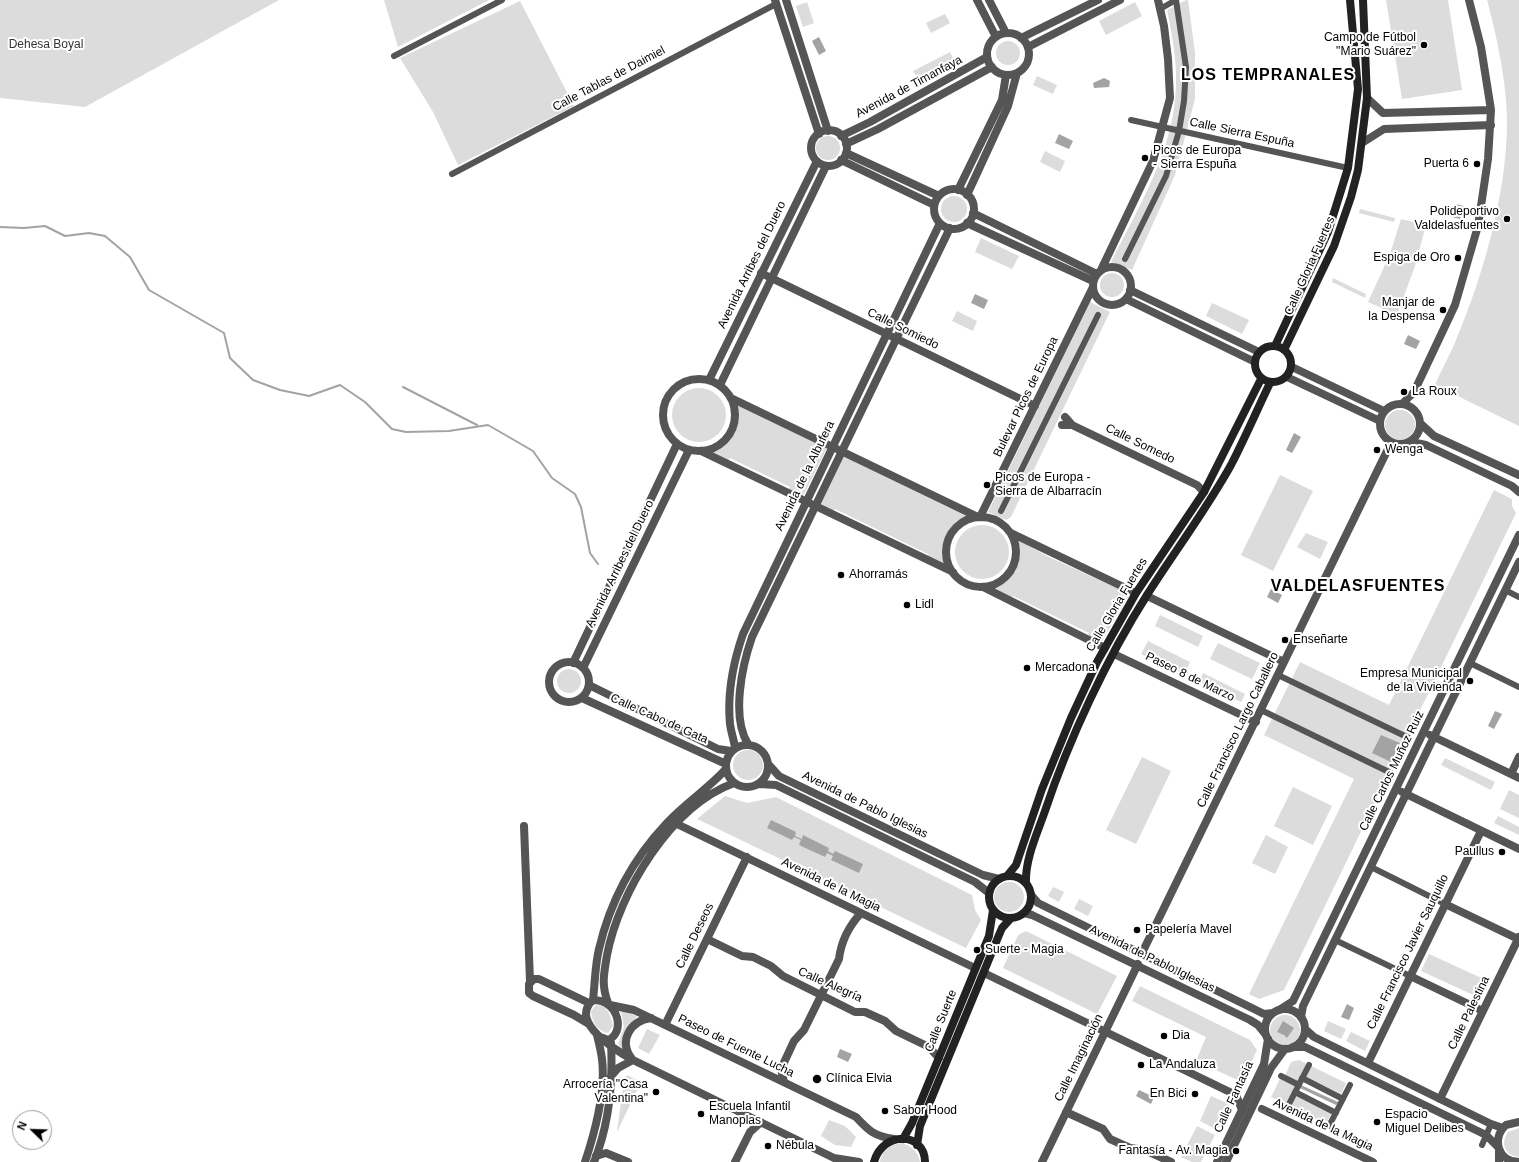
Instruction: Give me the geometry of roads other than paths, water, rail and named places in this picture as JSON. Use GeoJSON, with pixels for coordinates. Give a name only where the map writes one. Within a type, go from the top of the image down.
{"type":"FeatureCollection","features":[{"type":"Feature","properties":{"kind":"main road","name":"Calle Gloria Fuertes"},"geometry":{"type":"LineString","coordinates":[[1274,346],[1328,232],[1348,168],[1358,89],[1350,0]]}},
{"type":"Feature","properties":{"kind":"main road","name":"Calle Gloria Fuertes"},"geometry":{"type":"LineString","coordinates":[[1284,350],[1334,246],[1351,196],[1362,143],[1367,98],[1363,0]]}},
{"type":"Feature","properties":{"kind":"main road"},"geometry":{"type":"LineString","coordinates":[[1274,346],[1284,350],[1291,358],[1292,367],[1287,377],[1270,383],[1261,379],[1256,372],[1255,362],[1259,352],[1268,347],[1274,346]]}},
{"type":"Feature","properties":{"kind":"main road","name":"Calle Gloria Fuertes"},"geometry":{"type":"LineString","coordinates":[[1003,877],[1016,865],[1042,789],[1071,718],[1105,648],[1136,593],[1206,488],[1261,379]]}},
{"type":"Feature","properties":{"kind":"main road","name":"Calle Gloria Fuertes"},"geometry":{"type":"LineString","coordinates":[[1026,883],[1025,869],[1052,790],[1080,723],[1114,654],[1147,596],[1195,524],[1228,470],[1270,383]]}},
{"type":"Feature","properties":{"kind":"main road"},"geometry":{"type":"LineString","coordinates":[[1003,877],[1017,877],[1026,883],[1031,895],[1029,905],[1024,912],[1011,918],[1000,916],[993,910],[989,901],[991,886],[1003,877]]}},
{"type":"Feature","properties":{"kind":"main road","name":"Calle Suerte"},"geometry":{"type":"LineString","coordinates":[[904,1139],[989,936],[993,910]]}},
{"type":"Feature","properties":{"kind":"main road","name":"Calle Suerte"},"geometry":{"type":"LineString","coordinates":[[917,1145],[920,1126],[1002,928],[1011,918]]}},
{"type":"Feature","properties":{"kind":"main road"},"geometry":{"type":"LineString","coordinates":[[874,1162],[877,1153],[884,1144],[894,1139],[904,1139],[917,1145],[927,1161]]}},
{"type":"Feature","properties":{"kind":"street"},"geometry":{"type":"LineString","coordinates":[[394,56],[502,0]]}},
{"type":"Feature","properties":{"kind":"street"},"geometry":{"type":"LineString","coordinates":[[786,0],[828,131]]}},
{"type":"Feature","properties":{"kind":"street"},"geometry":{"type":"LineString","coordinates":[[977,0],[996,37]]}},
{"type":"Feature","properties":{"kind":"street"},"geometry":{"type":"LineString","coordinates":[[989,0],[1006,33]]}},
{"type":"Feature","properties":{"kind":"street"},"geometry":{"type":"LineString","coordinates":[[1021,38],[1098,0]]}},
{"type":"Feature","properties":{"kind":"street"},"geometry":{"type":"LineString","coordinates":[[1028,48],[1120,0]]}},
{"type":"Feature","properties":{"kind":"street","name":"Bulevar Picos de Europa"},"geometry":{"type":"LineString","coordinates":[[979,517],[1035,406],[1153,161],[1170,98],[1168,59],[1158,0]]}},
{"type":"Feature","properties":{"kind":"street"},"geometry":{"type":"LineString","coordinates":[[1124,259],[1166,176],[1184,101],[1186,67],[1176,0],[1160,9]]}},
{"type":"Feature","properties":{"kind":"street"},"geometry":{"type":"LineString","coordinates":[[1402,404],[1414,392],[1455,305],[1476,233],[1491,125],[1491,110],[1481,47],[1469,0]]}},
{"type":"Feature","properties":{"kind":"street"},"geometry":{"type":"LineString","coordinates":[[775,2],[819,134]]}},
{"type":"Feature","properties":{"kind":"street","name":"Calle Tablas de Daimiel"},"geometry":{"type":"LineString","coordinates":[[452,174],[775,2]]}},
{"type":"Feature","properties":{"kind":"street"},"geometry":{"type":"LineString","coordinates":[[1006,33],[1017,35],[1021,38],[1028,48],[1029,53],[1026,65],[1017,73],[1006,75],[996,71],[992,67],[987,57],[989,46],[996,37],[1006,33]]}},
{"type":"Feature","properties":{"kind":"street","name":"Avenida de Timanfaya"},"geometry":{"type":"LineString","coordinates":[[841,136],[870,122],[987,57]]}},
{"type":"Feature","properties":{"kind":"street","name":"Avenida de Timanfaya"},"geometry":{"type":"LineString","coordinates":[[846,144],[878,129],[992,67]]}},
{"type":"Feature","properties":{"kind":"street"},"geometry":{"type":"LineString","coordinates":[[967,195],[1008,106],[1017,73]]}},
{"type":"Feature","properties":{"kind":"street"},"geometry":{"type":"LineString","coordinates":[[958,190],[1002,100],[1006,75]]}},
{"type":"Feature","properties":{"kind":"street"},"geometry":{"type":"LineString","coordinates":[[1367,98],[1383,113],[1491,110]]}},
{"type":"Feature","properties":{"kind":"street","name":"Calle Sierra Espuña"},"geometry":{"type":"LineString","coordinates":[[1131,120],[1348,168]]}},
{"type":"Feature","properties":{"kind":"street"},"geometry":{"type":"LineString","coordinates":[[1362,143],[1384,129],[1491,125]]}},
{"type":"Feature","properties":{"kind":"street"},"geometry":{"type":"LineString","coordinates":[[828,131],[841,136],[846,144],[846,153],[837,164],[826,166],[816,161],[813,157],[811,147],[815,137],[828,131]]}},
{"type":"Feature","properties":{"kind":"street"},"geometry":{"type":"LineString","coordinates":[[846,153],[939,196]]}},
{"type":"Feature","properties":{"kind":"street"},"geometry":{"type":"LineString","coordinates":[[841,160],[934,206]]}},
{"type":"Feature","properties":{"kind":"street","name":"Avenida Arribes del Duero"},"geometry":{"type":"LineString","coordinates":[[709,380],[816,161]]}},
{"type":"Feature","properties":{"kind":"street","name":"Avenida Arribes del Duero"},"geometry":{"type":"LineString","coordinates":[[720,385],[826,166]]}},
{"type":"Feature","properties":{"kind":"street"},"geometry":{"type":"LineString","coordinates":[[948,190],[958,190],[967,195],[973,206],[973,213],[967,223],[957,228],[950,228],[940,223],[936,218],[934,206],[939,196],[948,190]]}},
{"type":"Feature","properties":{"kind":"street"},"geometry":{"type":"LineString","coordinates":[[973,213],[1096,278]]}},
{"type":"Feature","properties":{"kind":"street","name":"Avenida de la Albufera"},"geometry":{"type":"LineString","coordinates":[[733,750],[729,695],[734,658],[752,612],[940,223]]}},
{"type":"Feature","properties":{"kind":"street"},"geometry":{"type":"LineString","coordinates":[[967,223],[1096,278]]}},
{"type":"Feature","properties":{"kind":"street","name":"Avenida de la Albufera"},"geometry":{"type":"LineString","coordinates":[[748,744],[744,737],[740,698],[744,662],[761,616],[950,228]]}},
{"type":"Feature","properties":{"kind":"street"},"geometry":{"type":"LineString","coordinates":[[1112,267],[1125,272],[1130,283],[1130,290],[1126,299],[1121,303],[1111,305],[1103,303],[1096,297],[1096,278],[1112,267]]}},
{"type":"Feature","properties":{"kind":"street","name":"Calle Somiedo"},"geometry":{"type":"LineString","coordinates":[[761,273],[1035,406]]}},
{"type":"Feature","properties":{"kind":"street"},"geometry":{"type":"LineString","coordinates":[[1130,290],[1259,352]]}},
{"type":"Feature","properties":{"kind":"street"},"geometry":{"type":"LineString","coordinates":[[1126,299],[1255,362]]}},
{"type":"Feature","properties":{"kind":"street"},"geometry":{"type":"LineString","coordinates":[[1001,510],[1098,315]]}},
{"type":"Feature","properties":{"kind":"street"},"geometry":{"type":"LineString","coordinates":[[1292,367],[1384,411]]}},
{"type":"Feature","properties":{"kind":"street"},"geometry":{"type":"LineString","coordinates":[[1287,377],[1380,421]]}},
{"type":"Feature","properties":{"kind":"street"},"geometry":{"type":"LineString","coordinates":[[731,398],[734,409],[734,421],[730,432],[723,442],[713,448],[701,451],[689,450],[677,444],[669,434],[664,423],[663,411],[667,399],[674,389],[684,382],[696,379],[709,380],[720,385],[731,398],[979,517]]}},
{"type":"Feature","properties":{"kind":"street"},"geometry":{"type":"LineString","coordinates":[[1414,392],[1416,411],[1421,424],[1434,436],[1519,475]]}},
{"type":"Feature","properties":{"kind":"street"},"geometry":{"type":"LineString","coordinates":[[1416,411],[1410,406],[1402,404],[1391,406],[1384,411],[1380,421],[1387,451],[1411,442],[1426,445],[1512,486],[1519,492]]}},
{"type":"Feature","properties":{"kind":"street","name":"Calle Somedo"},"geometry":{"type":"LineString","coordinates":[[1064,421],[1206,488]]}},
{"type":"Feature","properties":{"kind":"street"},"geometry":{"type":"LineString","coordinates":[[1411,442],[1418,435],[1421,424]]}},
{"type":"Feature","properties":{"kind":"street"},"geometry":{"type":"LineString","coordinates":[[1383,436],[1391,443],[1400,445]]}},
{"type":"Feature","properties":{"kind":"street","name":"Avenida Arribes del Duero"},"geometry":{"type":"LineString","coordinates":[[573,663],[677,444]]}},
{"type":"Feature","properties":{"kind":"street","name":"Avenida Arribes del Duero"},"geometry":{"type":"LineString","coordinates":[[583,668],[689,450]]}},
{"type":"Feature","properties":{"kind":"street"},"geometry":{"type":"LineString","coordinates":[[701,451],[953,572],[967,584],[983,587],[1105,648]]}},
{"type":"Feature","properties":{"kind":"street","name":"Calle Francisco Largo Caballero"},"geometry":{"type":"LineString","coordinates":[[1142,954],[1387,451]]}},
{"type":"Feature","properties":{"kind":"street"},"geometry":{"type":"LineString","coordinates":[[953,572],[948,563],[946,552],[950,538],[959,525],[968,519],[979,517],[994,519],[1000,522],[1011,533],[1136,593]]}},
{"type":"Feature","properties":{"kind":"street"},"geometry":{"type":"LineString","coordinates":[[983,587],[993,585],[1009,572],[1014,563],[1016,553],[1015,543],[1011,533]]}},
{"type":"Feature","properties":{"kind":"street","name":"Calle Carlos Muñoz Ruiz"},"geometry":{"type":"LineString","coordinates":[[1276,1012],[1293,1001],[1519,535]]}},
{"type":"Feature","properties":{"kind":"street","name":"Calle Carlos Muñoz Ruiz"},"geometry":{"type":"LineString","coordinates":[[1301,1017],[1303,1006],[1519,562]]}},
{"type":"Feature","properties":{"kind":"street"},"geometry":{"type":"LineString","coordinates":[[1505,590],[1519,597]]}},
{"type":"Feature","properties":{"kind":"street"},"geometry":{"type":"LineString","coordinates":[[1147,596],[1284,662]]}},
{"type":"Feature","properties":{"kind":"street","name":"Paseo 8 de Marzo"},"geometry":{"type":"LineString","coordinates":[[1114,654],[1256,722]]}},
{"type":"Feature","properties":{"kind":"street"},"geometry":{"type":"LineString","coordinates":[[566,662],[573,663],[583,668],[589,679],[589,685],[582,698],[576,701],[563,702],[552,694],[549,688],[549,681],[554,668],[566,662]]}},
{"type":"Feature","properties":{"kind":"street"},"geometry":{"type":"LineString","coordinates":[[1470,663],[1519,687]]}},
{"type":"Feature","properties":{"kind":"street"},"geometry":{"type":"LineString","coordinates":[[1278,675],[1409,738]]}},
{"type":"Feature","properties":{"kind":"street","name":"Calle Cabo de Gata"},"geometry":{"type":"LineString","coordinates":[[589,685],[718,749],[733,750]]}},
{"type":"Feature","properties":{"kind":"street","name":"Calle Cabo de Gata"},"geometry":{"type":"LineString","coordinates":[[582,698],[726,766]]}},
{"type":"Feature","properties":{"kind":"street"},"geometry":{"type":"LineString","coordinates":[[1261,710],[1391,773]]}},
{"type":"Feature","properties":{"kind":"street"},"geometry":{"type":"LineString","coordinates":[[1424,732],[1519,778]]}},
{"type":"Feature","properties":{"kind":"street"},"geometry":{"type":"LineString","coordinates":[[589,1024],[586,1016],[591,1001],[599,949],[608,918],[622,885],[636,861],[665,825],[726,766],[733,750],[748,744],[760,749],[765,753],[769,765],[768,772],[759,784],[746,787],[734,783],[730,779],[726,766]]}},
{"type":"Feature","properties":{"kind":"street"},"geometry":{"type":"LineString","coordinates":[[1511,774],[1519,757]]}},
{"type":"Feature","properties":{"kind":"street","name":"Avenida de Pablo Iglesias"},"geometry":{"type":"LineString","coordinates":[[769,765],[779,776],[983,875],[1003,877]]}},
{"type":"Feature","properties":{"kind":"street"},"geometry":{"type":"LineString","coordinates":[[584,1162],[592,1141],[599,1110],[602,1084],[602,1060],[606,1040],[616,1031],[618,1022],[603,989],[603,978],[610,942],[619,912],[644,864],[677,824],[700,802],[720,788],[734,783]]}},
{"type":"Feature","properties":{"kind":"street","name":"Avenida de Pablo Iglesias"},"geometry":{"type":"LineString","coordinates":[[759,784],[776,785],[979,884],[989,893]]}},
{"type":"Feature","properties":{"kind":"street"},"geometry":{"type":"LineString","coordinates":[[1396,789],[1519,849]]}},
{"type":"Feature","properties":{"kind":"street","name":"Avenida de la Magia"},"geometry":{"type":"LineString","coordinates":[[677,824],[975,968]]}},
{"type":"Feature","properties":{"kind":"street"},"geometry":{"type":"LineString","coordinates":[[524,826],[530,981],[528,988],[532,996],[574,1015],[589,1024],[606,1040],[633,1060],[834,1158],[859,1162]]}},
{"type":"Feature","properties":{"kind":"street","name":"Calle Francisco Javier Sauquillo"},"geometry":{"type":"LineString","coordinates":[[1368,1063],[1481,831]]}},
{"type":"Feature","properties":{"kind":"street","name":"Calle Deseos"},"geometry":{"type":"LineString","coordinates":[[666,1025],[747,857]]}},
{"type":"Feature","properties":{"kind":"street"},"geometry":{"type":"LineString","coordinates":[[1370,867],[1519,938]]}},
{"type":"Feature","properties":{"kind":"street","name":"Avenida de Pablo Iglesias"},"geometry":{"type":"LineString","coordinates":[[1031,895],[1038,903],[1264,1014],[1276,1012]]}},
{"type":"Feature","properties":{"kind":"street","name":"Avenida de Pablo Iglesias"},"geometry":{"type":"LineString","coordinates":[[1024,912],[1032,914],[1138,964],[1258,1025],[1267,1037]]}},
{"type":"Feature","properties":{"kind":"street"},"geometry":{"type":"LineString","coordinates":[[784,1082],[781,1069],[794,1040],[804,1030],[839,959],[840,948],[852,922],[861,913]]}},
{"type":"Feature","properties":{"kind":"street","name":"Calle Palestina"},"geometry":{"type":"LineString","coordinates":[[1440,1099],[1519,938]]}},
{"type":"Feature","properties":{"kind":"street","name":"Calle Alegría"},"geometry":{"type":"LineString","coordinates":[[707,939],[742,956],[753,957],[771,966],[783,976],[855,1012],[865,1012],[885,1021],[896,1030],[930,1047],[939,1058]]}},
{"type":"Feature","properties":{"kind":"street"},"geometry":{"type":"LineString","coordinates":[[1335,940],[1483,1012]]}},
{"type":"Feature","properties":{"kind":"street","name":"Calle Imaginación"},"geometry":{"type":"LineString","coordinates":[[1042,1162],[1138,964]]}},
{"type":"Feature","properties":{"kind":"street"},"geometry":{"type":"LineString","coordinates":[[984,973],[1236,1095],[1246,1111],[1262,1109],[1258,1095]]}},
{"type":"Feature","properties":{"kind":"street"},"geometry":{"type":"LineString","coordinates":[[530,981],[539,979],[591,1001],[602,1000],[609,1004]]}},
{"type":"Feature","properties":{"kind":"street","name":"Paseo de Fuente Lucha"},"geometry":{"type":"LineString","coordinates":[[609,1004],[634,1010],[666,1025],[856,1118],[872,1134],[894,1139]]}},
{"type":"Feature","properties":{"kind":"street"},"geometry":{"type":"LineString","coordinates":[[1503,1128],[1491,1124],[1314,1037],[1305,1028],[1301,1017],[1291,1010],[1276,1012],[1268,1019],[1265,1027],[1267,1037],[1272,1045],[1289,1048],[1305,1047],[1486,1135],[1506,1158],[1519,1162]]}},
{"type":"Feature","properties":{"kind":"street"},"geometry":{"type":"LineString","coordinates":[[633,1060],[627,1050],[628,1033],[635,1024],[651,1018]]}},
{"type":"Feature","properties":{"kind":"street"},"geometry":{"type":"LineString","coordinates":[[1289,1048],[1299,1043],[1304,1036],[1305,1028]]}},
{"type":"Feature","properties":{"kind":"street","name":"Calle Fantasía"},"geometry":{"type":"LineString","coordinates":[[1226,1162],[1246,1111],[1252,1089],[1264,1064],[1267,1037]]}},
{"type":"Feature","properties":{"kind":"street"},"geometry":{"type":"LineString","coordinates":[[595,1159],[605,1124],[611,1076],[606,1040]]}},
{"type":"Feature","properties":{"kind":"street","name":"Calle Fantasía"},"geometry":{"type":"LineString","coordinates":[[1216,1162],[1246,1111],[1258,1095],[1276,1060],[1289,1048]]}},
{"type":"Feature","properties":{"kind":"street"},"geometry":{"type":"LineString","coordinates":[[611,1076],[618,1068],[633,1060]]}},
{"type":"Feature","properties":{"kind":"street"},"geometry":{"type":"LineString","coordinates":[[1288,1106],[1309,1065]]}},
{"type":"Feature","properties":{"kind":"street"},"geometry":{"type":"LineString","coordinates":[[1281,1076],[1299,1085]]}},
{"type":"Feature","properties":{"kind":"street"},"geometry":{"type":"LineString","coordinates":[[1302,1078],[1343,1099]]}},
{"type":"Feature","properties":{"kind":"street"},"geometry":{"type":"LineString","coordinates":[[1330,1126],[1350,1085]]}},
{"type":"Feature","properties":{"kind":"street"},"geometry":{"type":"LineString","coordinates":[[1236,1095],[1252,1089]]}},
{"type":"Feature","properties":{"kind":"street"},"geometry":{"type":"LineString","coordinates":[[1295,1092],[1336,1113]]}},
{"type":"Feature","properties":{"kind":"street","name":"Avenida de la Magia"},"geometry":{"type":"LineString","coordinates":[[1262,1109],[1364,1160],[1373,1162]]}},
{"type":"Feature","properties":{"kind":"street"},"geometry":{"type":"LineString","coordinates":[[1066,1112],[1103,1130],[1110,1139],[1130,1148],[1145,1150],[1171,1162]]}},
{"type":"Feature","properties":{"kind":"street"},"geometry":{"type":"LineString","coordinates":[[1499,1162],[1498,1137],[1503,1128],[1510,1123],[1519,1121]]}},
{"type":"Feature","properties":{"kind":"street"},"geometry":{"type":"LineString","coordinates":[[735,1162],[750,1132],[760,1122]]}},
{"type":"Feature","properties":{"kind":"street"},"geometry":{"type":"LineString","coordinates":[[1482,1145],[1491,1124]]}},
{"type":"Feature","properties":{"kind":"street"},"geometry":{"type":"LineString","coordinates":[[595,1159],[606,1153],[628,1162]]}},
{"type":"Feature","properties":{"kind":"waterway"},"geometry":{"type":"LineString","coordinates":[[0,227],[24,228],[45,226],[65,236],[89,233],[105,236],[130,257],[149,290],[224,333],[230,358],[253,380],[280,390],[309,396],[340,385],[365,402],[392,429],[406,432],[449,431],[488,425],[533,451],[552,478],[575,494],[581,507],[590,553],[598,564]]}},
{"type":"Feature","properties":{"kind":"waterway"},"geometry":{"type":"LineString","coordinates":[[403,387],[477,425]]}},
{"type":"Feature","properties":{"kind":"place","name":"Campo de Fútbol \"Mario Suárez\""},"geometry":{"type":"Point","coordinates":[1424,45]}},
{"type":"Feature","properties":{"kind":"place","name":"Picos de Europa - Sierra Espuña"},"geometry":{"type":"Point","coordinates":[1145,158]}},
{"type":"Feature","properties":{"kind":"place","name":"Puerta 6"},"geometry":{"type":"Point","coordinates":[1477,164]}},
{"type":"Feature","properties":{"kind":"place","name":"Polideportivo Valdelasfuentes"},"geometry":{"type":"Point","coordinates":[1507,219]}},
{"type":"Feature","properties":{"kind":"place","name":"Espiga de Oro"},"geometry":{"type":"Point","coordinates":[1458,258]}},
{"type":"Feature","properties":{"kind":"place","name":"Manjar de la Despensa"},"geometry":{"type":"Point","coordinates":[1443,310]}},
{"type":"Feature","properties":{"kind":"place","name":"La Roux"},"geometry":{"type":"Point","coordinates":[1404,392]}},
{"type":"Feature","properties":{"kind":"place","name":"Wenga"},"geometry":{"type":"Point","coordinates":[1377,450]}},
{"type":"Feature","properties":{"kind":"place","name":"Picos de Europa - Sierra de Albarracín"},"geometry":{"type":"Point","coordinates":[987,485]}},
{"type":"Feature","properties":{"kind":"place","name":"Ahorramás"},"geometry":{"type":"Point","coordinates":[841,575]}},
{"type":"Feature","properties":{"kind":"place","name":"Lidl"},"geometry":{"type":"Point","coordinates":[907,605]}},
{"type":"Feature","properties":{"kind":"place","name":"Enseñarte"},"geometry":{"type":"Point","coordinates":[1285,640]}},
{"type":"Feature","properties":{"kind":"place","name":"Mercadona"},"geometry":{"type":"Point","coordinates":[1027,668]}},
{"type":"Feature","properties":{"kind":"place","name":"Empresa Municipal de la Vivienda"},"geometry":{"type":"Point","coordinates":[1470,681]}},
{"type":"Feature","properties":{"kind":"place","name":"Paullus"},"geometry":{"type":"Point","coordinates":[1502,852]}},
{"type":"Feature","properties":{"kind":"place","name":"Papelería Mavel"},"geometry":{"type":"Point","coordinates":[1137,930]}},
{"type":"Feature","properties":{"kind":"place","name":"Suerte - Magia"},"geometry":{"type":"Point","coordinates":[977,950]}},
{"type":"Feature","properties":{"kind":"place","name":"Dia"},"geometry":{"type":"Point","coordinates":[1164,1036]}},
{"type":"Feature","properties":{"kind":"place","name":"La Andaluza"},"geometry":{"type":"Point","coordinates":[1141,1065]}},
{"type":"Feature","properties":{"kind":"place","name":"Clínica Elvia"},"geometry":{"type":"Point","coordinates":[817,1079]}},
{"type":"Feature","properties":{"kind":"place","name":"Arrocería \"Casa Valentina\""},"geometry":{"type":"Point","coordinates":[656,1092]}},
{"type":"Feature","properties":{"kind":"place","name":"En Bici"},"geometry":{"type":"Point","coordinates":[1195,1094]}},
{"type":"Feature","properties":{"kind":"place","name":"Sabor Hood"},"geometry":{"type":"Point","coordinates":[885,1111]}},
{"type":"Feature","properties":{"kind":"place","name":"Escuela Infantil Manoplas"},"geometry":{"type":"Point","coordinates":[701,1114]}},
{"type":"Feature","properties":{"kind":"place","name":"Espacio Miguel Delibes"},"geometry":{"type":"Point","coordinates":[1377,1122]}},
{"type":"Feature","properties":{"kind":"place","name":"Nébula"},"geometry":{"type":"Point","coordinates":[768,1146]}},
{"type":"Feature","properties":{"kind":"place","name":"Fantasía - Av. Magia"},"geometry":{"type":"Point","coordinates":[1236,1151]}},
{"type":"Feature","properties":{"kind":"district","name":"LOS TEMPRANALES"},"geometry":{"type":"Point","coordinates":[1268,76]}},
{"type":"Feature","properties":{"kind":"district","name":"VALDELASFUENTES"},"geometry":{"type":"Point","coordinates":[1358,587]}},
{"type":"Feature","properties":{"kind":"park label","name":"Dehesa Boyal"},"geometry":{"type":"Point","coordinates":[46,45]}}]}
